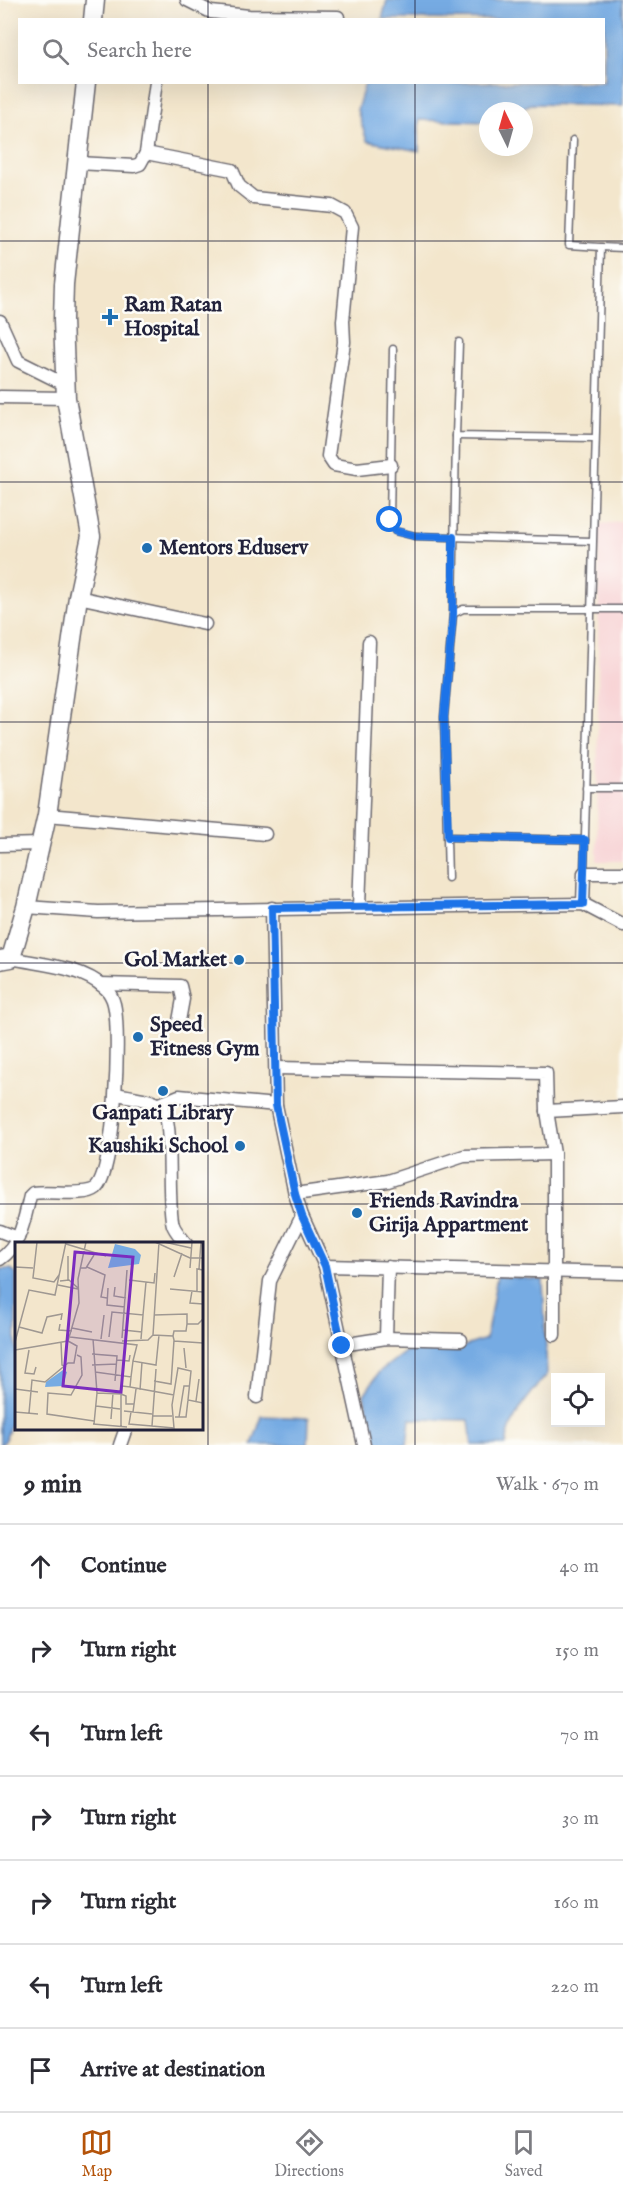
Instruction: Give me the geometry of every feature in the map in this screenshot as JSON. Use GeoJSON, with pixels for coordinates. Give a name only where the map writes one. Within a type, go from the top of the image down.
{"type":"FeatureCollection","features":[{"type":"Feature","properties":{"kind":"street"},"geometry":{"type":"LineString","coordinates":[[93,18],[95,0]]}},
{"type":"Feature","properties":{"kind":"street"},"geometry":{"type":"LineString","coordinates":[[187,0],[207,16],[338,17]]}},
{"type":"Feature","properties":{"kind":"street"},"geometry":{"type":"LineString","coordinates":[[16,1242],[30,1196],[33,1193],[88,1192],[98,1185],[108,1159],[116,1094],[114,1003],[107,989],[86,974],[5,959],[26,907],[47,816],[78,597],[91,536],[66,392],[63,320],[86,84]]}},
{"type":"Feature","properties":{"kind":"street"},"geometry":{"type":"LineString","coordinates":[[77,163],[134,166],[140,164],[146,153],[156,84]]}},
{"type":"Feature","properties":{"kind":"street"},"geometry":{"type":"LineString","coordinates":[[146,153],[232,170],[239,186],[254,198],[332,206],[345,213],[352,227],[343,321],[344,342],[328,456],[334,465],[357,469],[391,465]]}},
{"type":"Feature","properties":{"kind":"street"},"geometry":{"type":"LineString","coordinates":[[0,321],[18,361],[66,392]]}},
{"type":"Feature","properties":{"kind":"street"},"geometry":{"type":"LineString","coordinates":[[0,397],[66,392]]}},
{"type":"Feature","properties":{"kind":"street"},"geometry":{"type":"LineString","coordinates":[[78,597],[205,624]]}},
{"type":"Feature","properties":{"kind":"street"},"geometry":{"type":"LineString","coordinates":[[359,907],[369,642]]}},
{"type":"Feature","properties":{"kind":"street"},"geometry":{"type":"LineString","coordinates":[[47,816],[265,834]]}},
{"type":"Feature","properties":{"kind":"street"},"geometry":{"type":"LineString","coordinates":[[0,845],[41,844]]}},
{"type":"Feature","properties":{"kind":"street"},"geometry":{"type":"LineString","coordinates":[[583,904],[584,873],[623,873]]}},
{"type":"Feature","properties":{"kind":"street"},"geometry":{"type":"LineString","coordinates":[[26,907],[98,912],[583,904],[623,925]]}},
{"type":"Feature","properties":{"kind":"street"},"geometry":{"type":"LineString","coordinates":[[272,908],[276,1105],[295,1194],[302,1216],[325,1266],[364,1445]]}},
{"type":"Feature","properties":{"kind":"street"},"geometry":{"type":"LineString","coordinates":[[100,984],[180,986],[183,999],[179,1021]]}},
{"type":"Feature","properties":{"kind":"street"},"geometry":{"type":"LineString","coordinates":[[276,1068],[546,1072],[547,1111],[554,1154],[554,1335]]}},
{"type":"Feature","properties":{"kind":"street"},"geometry":{"type":"LineString","coordinates":[[116,1094],[160,1104],[166,1111],[173,1225],[185,1242]]}},
{"type":"Feature","properties":{"kind":"street"},"geometry":{"type":"LineString","coordinates":[[160,1104],[174,1096],[186,1096],[276,1105]]}},
{"type":"Feature","properties":{"kind":"street"},"geometry":{"type":"LineString","coordinates":[[547,1111],[623,1107]]}},
{"type":"Feature","properties":{"kind":"street"},"geometry":{"type":"LineString","coordinates":[[295,1194],[388,1181],[464,1156],[554,1154]]}},
{"type":"Feature","properties":{"kind":"street"},"geometry":{"type":"LineString","coordinates":[[257,1397],[270,1281],[302,1216]]}},
{"type":"Feature","properties":{"kind":"street"},"geometry":{"type":"LineString","coordinates":[[0,1231],[18,1238]]}},
{"type":"Feature","properties":{"kind":"street"},"geometry":{"type":"LineString","coordinates":[[0,1259],[10,1252],[15,1243]]}},
{"type":"Feature","properties":{"kind":"street"},"geometry":{"type":"LineString","coordinates":[[325,1266],[623,1273]]}},
{"type":"Feature","properties":{"kind":"street"},"geometry":{"type":"LineString","coordinates":[[386,1338],[388,1268]]}},
{"type":"Feature","properties":{"kind":"street"},"geometry":{"type":"LineString","coordinates":[[342,1346],[386,1338],[461,1340]]}},
{"type":"Feature","properties":{"kind":"street"},"geometry":{"type":"LineString","coordinates":[[120,1445],[125,1430]]}},
{"type":"Feature","properties":{"kind":"lane"},"geometry":{"type":"LineString","coordinates":[[573,140],[569,245],[623,248]]}},
{"type":"Feature","properties":{"kind":"lane"},"geometry":{"type":"LineString","coordinates":[[584,873],[594,438],[601,247]]}},
{"type":"Feature","properties":{"kind":"lane"},"geometry":{"type":"LineString","coordinates":[[448,878],[444,717],[453,614],[459,342]]}},
{"type":"Feature","properties":{"kind":"lane"},"geometry":{"type":"LineString","coordinates":[[393,349],[390,520],[395,531],[415,536],[592,541]]}},
{"type":"Feature","properties":{"kind":"lane"},"geometry":{"type":"LineString","coordinates":[[456,436],[594,438]]}},
{"type":"Feature","properties":{"kind":"lane"},"geometry":{"type":"LineString","coordinates":[[453,614],[463,609],[623,609]]}},
{"type":"Feature","properties":{"kind":"lane"},"geometry":{"type":"LineString","coordinates":[[586,788],[623,788]]}},
{"type":"Feature","properties":{"kind":"lane"},"geometry":{"type":"LineString","coordinates":[[448,837],[585,840]]}},
{"type":"Feature","properties":{"kind":"shaded area"},"geometry":{"type":"Polygon","coordinates":[[[623,522],[623,861],[597,861],[599,524],[623,522]]]}},
{"type":"Feature","properties":{"kind":"water"},"geometry":{"type":"Polygon","coordinates":[[[387,0],[623,0],[623,106],[479,102],[479,122],[419,120],[419,151],[367,141],[357,110],[365,84],[605,84],[605,18],[382,18],[387,0]]]}},
{"type":"Feature","properties":{"kind":"water"},"geometry":{"type":"Polygon","coordinates":[[[0,1269],[11,1269],[15,1273],[15,1411],[5,1441],[0,1445],[0,1269]]]}},
{"type":"Feature","properties":{"kind":"water"},"geometry":{"type":"Polygon","coordinates":[[[497,1276],[543,1280],[547,1375],[527,1398],[516,1416],[506,1445],[472,1445],[469,1420],[410,1419],[407,1445],[374,1445],[364,1395],[379,1372],[409,1349],[454,1350],[486,1339],[497,1276]]]}},
{"type":"Feature","properties":{"kind":"water"},"geometry":{"type":"Polygon","coordinates":[[[262,1416],[309,1418],[308,1445],[252,1445],[262,1416]]]}},
{"type":"Feature","properties":{"kind":"place","name":"Ram Ratan Hospital"},"geometry":{"type":"Point","coordinates":[110,317]}},
{"type":"Feature","properties":{"kind":"place","name":"Mentors Eduserv"},"geometry":{"type":"Point","coordinates":[147,548]}},
{"type":"Feature","properties":{"kind":"place","name":"Gol Market"},"geometry":{"type":"Point","coordinates":[239,960]}},
{"type":"Feature","properties":{"kind":"place","name":"Speed Fitness Gym"},"geometry":{"type":"Point","coordinates":[138,1037]}},
{"type":"Feature","properties":{"kind":"place","name":"Ganpati Library"},"geometry":{"type":"Point","coordinates":[163,1091]}},
{"type":"Feature","properties":{"kind":"place","name":"Kaushiki School"},"geometry":{"type":"Point","coordinates":[240,1146]}},
{"type":"Feature","properties":{"kind":"place","name":"Friends Ravindra Girija Appartment"},"geometry":{"type":"Point","coordinates":[357,1213]}},
{"type":"Feature","properties":{"kind":"route"},"geometry":{"type":"LineString","coordinates":[[342,1346],[325,1266],[302,1216],[295,1194],[276,1105],[272,908],[583,904],[585,840],[448,837],[444,717],[453,614],[453,537],[415,536],[395,531],[390,520]]}}]}
